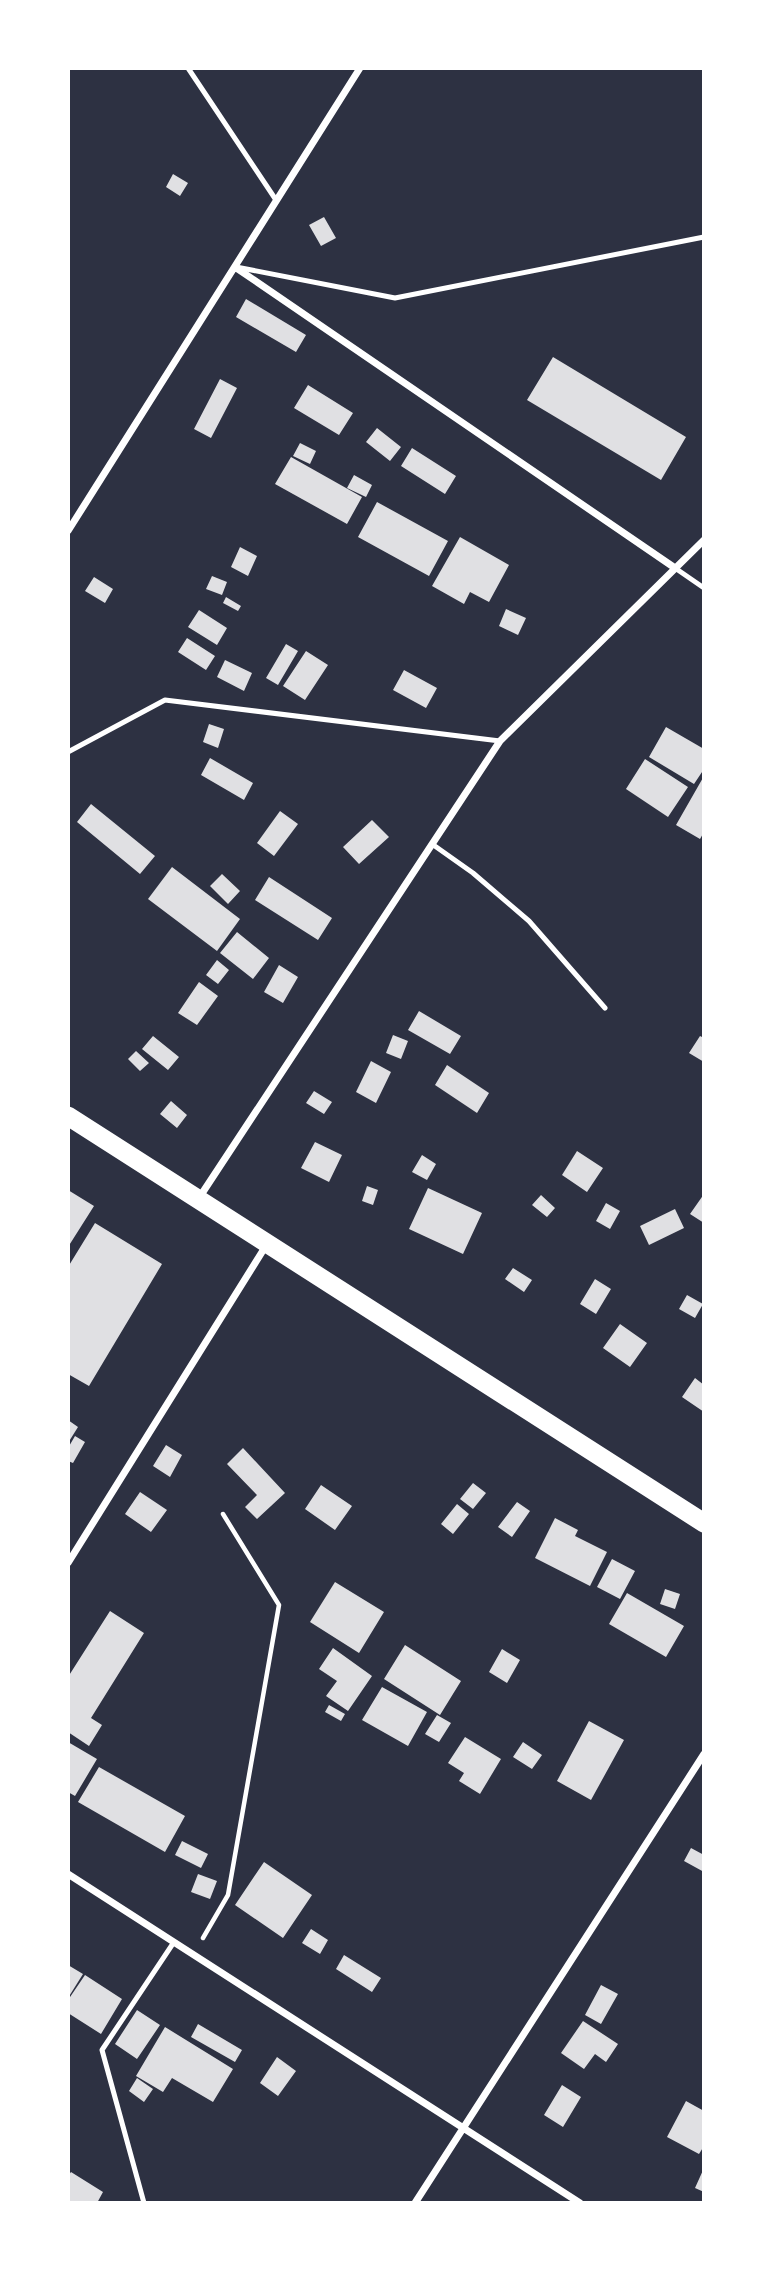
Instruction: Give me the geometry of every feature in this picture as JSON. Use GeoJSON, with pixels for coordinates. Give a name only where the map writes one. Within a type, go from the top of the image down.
{"type":"FeatureCollection","features":[{"type":"Feature","properties":{"kind":"highway"},"geometry":{"type":"LineString","coordinates":[[68,1116],[704,1523]]}},
{"type":"Feature","properties":{"kind":"street"},"geometry":{"type":"LineString","coordinates":[[68,531],[360,68]]}},
{"type":"Feature","properties":{"kind":"street"},"geometry":{"type":"LineString","coordinates":[[234,267],[675,568]]}},
{"type":"Feature","properties":{"kind":"street"},"geometry":{"type":"LineString","coordinates":[[198,1199],[500,741],[704,540]]}},
{"type":"Feature","properties":{"kind":"street"},"geometry":{"type":"LineString","coordinates":[[68,1563],[267,1244]]}},
{"type":"Feature","properties":{"kind":"street"},"geometry":{"type":"LineString","coordinates":[[415,2203],[704,1754]]}},
{"type":"Feature","properties":{"kind":"street"},"geometry":{"type":"LineString","coordinates":[[68,1874],[580,2203]]}},
{"type":"Feature","properties":{"kind":"lane"},"geometry":{"type":"LineString","coordinates":[[188,68],[276,201]]}},
{"type":"Feature","properties":{"kind":"lane"},"geometry":{"type":"LineString","coordinates":[[234,267],[395,298],[704,237]]}},
{"type":"Feature","properties":{"kind":"lane"},"geometry":{"type":"LineString","coordinates":[[675,568],[704,588]]}},
{"type":"Feature","properties":{"kind":"lane"},"geometry":{"type":"LineString","coordinates":[[68,752],[165,700],[500,741]]}},
{"type":"Feature","properties":{"kind":"lane"},"geometry":{"type":"LineString","coordinates":[[432,844],[473,873],[529,921],[605,1008]]}},
{"type":"Feature","properties":{"kind":"lane"},"geometry":{"type":"LineString","coordinates":[[144,2203],[102,2050],[174,1942]]}},
{"type":"Feature","properties":{"kind":"path"},"geometry":{"type":"LineString","coordinates":[[193,1954],[228,1895],[279,1605],[223,1514]]}},
{"type":"Feature","properties":{"kind":"building"},"geometry":{"type":"Polygon","coordinates":[[[173,174],[188,183],[180,196],[166,187],[173,174]]]}},
{"type":"Feature","properties":{"kind":"building"},"geometry":{"type":"Polygon","coordinates":[[[324,217],[336,238],[321,246],[309,225],[324,217]]]}},
{"type":"Feature","properties":{"kind":"building"},"geometry":{"type":"Polygon","coordinates":[[[246,299],[306,335],[296,352],[236,317],[246,299]]]}},
{"type":"Feature","properties":{"kind":"building"},"geometry":{"type":"Polygon","coordinates":[[[553,357],[686,437],[661,480],[527,400],[553,357]]]}},
{"type":"Feature","properties":{"kind":"building"},"geometry":{"type":"Polygon","coordinates":[[[220,379],[237,388],[211,438],[194,429],[220,379]]]}},
{"type":"Feature","properties":{"kind":"building"},"geometry":{"type":"Polygon","coordinates":[[[308,385],[353,413],[339,435],[294,408],[308,385]]]}},
{"type":"Feature","properties":{"kind":"building"},"geometry":{"type":"Polygon","coordinates":[[[377,428],[401,447],[390,461],[366,442],[377,428]]]}},
{"type":"Feature","properties":{"kind":"building"},"geometry":{"type":"Polygon","coordinates":[[[300,443],[316,451],[310,464],[293,456],[300,443]]]}},
{"type":"Feature","properties":{"kind":"building"},"geometry":{"type":"Polygon","coordinates":[[[412,448],[456,476],[445,494],[401,466],[412,448]]]}},
{"type":"Feature","properties":{"kind":"building"},"geometry":{"type":"Polygon","coordinates":[[[291,457],[362,497],[347,524],[275,484],[291,457]]]}},
{"type":"Feature","properties":{"kind":"building"},"geometry":{"type":"Polygon","coordinates":[[[354,475],[372,485],[366,497],[347,488],[354,475]]]}},
{"type":"Feature","properties":{"kind":"building"},"geometry":{"type":"Polygon","coordinates":[[[377,502],[448,541],[429,576],[358,537],[377,502]]]}},
{"type":"Feature","properties":{"kind":"building"},"geometry":{"type":"Polygon","coordinates":[[[460,537],[509,565],[489,602],[470,592],[464,604],[432,586],[460,537]]]}},
{"type":"Feature","properties":{"kind":"building"},"geometry":{"type":"Polygon","coordinates":[[[240,547],[257,556],[248,576],[231,567],[240,547]]]}},
{"type":"Feature","properties":{"kind":"building"},"geometry":{"type":"Polygon","coordinates":[[[212,576],[227,582],[222,595],[206,589],[212,576]]]}},
{"type":"Feature","properties":{"kind":"building"},"geometry":{"type":"Polygon","coordinates":[[[94,577],[113,589],[105,603],[85,591],[94,577]]]}},
{"type":"Feature","properties":{"kind":"building"},"geometry":{"type":"Polygon","coordinates":[[[226,597],[241,606],[238,611],[223,603],[226,597]]]}},
{"type":"Feature","properties":{"kind":"building"},"geometry":{"type":"Polygon","coordinates":[[[506,609],[526,618],[518,635],[499,626],[506,609]]]}},
{"type":"Feature","properties":{"kind":"building"},"geometry":{"type":"Polygon","coordinates":[[[199,610],[227,628],[217,645],[188,627],[199,610]]]}},
{"type":"Feature","properties":{"kind":"building"},"geometry":{"type":"Polygon","coordinates":[[[187,638],[215,656],[206,670],[178,652],[187,638]]]}},
{"type":"Feature","properties":{"kind":"building"},"geometry":{"type":"Polygon","coordinates":[[[286,644],[298,651],[278,685],[266,678],[286,644]]]}},
{"type":"Feature","properties":{"kind":"building"},"geometry":{"type":"Polygon","coordinates":[[[306,651],[328,665],[305,700],[283,686],[306,651]]]}},
{"type":"Feature","properties":{"kind":"building"},"geometry":{"type":"Polygon","coordinates":[[[225,660],[252,673],[244,691],[217,677],[225,660]]]}},
{"type":"Feature","properties":{"kind":"building"},"geometry":{"type":"Polygon","coordinates":[[[404,670],[437,688],[426,708],[393,690],[404,670]]]}},
{"type":"Feature","properties":{"kind":"building"},"geometry":{"type":"Polygon","coordinates":[[[209,724],[224,729],[218,748],[203,742],[209,724]]]}},
{"type":"Feature","properties":{"kind":"building"},"geometry":{"type":"Polygon","coordinates":[[[666,727],[704,749],[704,769],[694,784],[649,757],[666,727]]]}},
{"type":"Feature","properties":{"kind":"building"},"geometry":{"type":"Polygon","coordinates":[[[210,758],[253,783],[244,800],[201,775],[210,758]]]}},
{"type":"Feature","properties":{"kind":"building"},"geometry":{"type":"Polygon","coordinates":[[[645,759],[688,787],[668,817],[626,789],[645,759]]]}},
{"type":"Feature","properties":{"kind":"building"},"geometry":{"type":"Polygon","coordinates":[[[704,776],[704,832],[700,839],[676,825],[704,776]]]}},
{"type":"Feature","properties":{"kind":"building"},"geometry":{"type":"Polygon","coordinates":[[[91,804],[155,856],[140,874],[77,822],[91,804]]]}},
{"type":"Feature","properties":{"kind":"building"},"geometry":{"type":"Polygon","coordinates":[[[280,811],[298,824],[274,856],[257,843],[280,811]]]}},
{"type":"Feature","properties":{"kind":"building"},"geometry":{"type":"Polygon","coordinates":[[[372,820],[389,837],[359,864],[343,847],[372,820]]]}},
{"type":"Feature","properties":{"kind":"building"},"geometry":{"type":"Polygon","coordinates":[[[172,867],[240,919],[217,951],[148,899],[172,867]]]}},
{"type":"Feature","properties":{"kind":"building"},"geometry":{"type":"Polygon","coordinates":[[[222,874],[240,891],[228,904],[210,886],[222,874]]]}},
{"type":"Feature","properties":{"kind":"building"},"geometry":{"type":"Polygon","coordinates":[[[269,877],[332,918],[318,940],[255,900],[269,877]]]}},
{"type":"Feature","properties":{"kind":"building"},"geometry":{"type":"Polygon","coordinates":[[[237,932],[269,958],[253,979],[220,953],[237,932]]]}},
{"type":"Feature","properties":{"kind":"building"},"geometry":{"type":"Polygon","coordinates":[[[217,960],[229,970],[218,984],[206,975],[217,960]]]}},
{"type":"Feature","properties":{"kind":"building"},"geometry":{"type":"Polygon","coordinates":[[[279,965],[298,977],[283,1003],[264,992],[279,965]]]}},
{"type":"Feature","properties":{"kind":"building"},"geometry":{"type":"Polygon","coordinates":[[[199,982],[218,996],[197,1025],[178,1013],[199,982]]]}},
{"type":"Feature","properties":{"kind":"building"},"geometry":{"type":"Polygon","coordinates":[[[419,1011],[461,1036],[450,1054],[408,1030],[419,1011]]]}},
{"type":"Feature","properties":{"kind":"building"},"geometry":{"type":"Polygon","coordinates":[[[393,1035],[408,1041],[401,1059],[386,1053],[393,1035]]]}},
{"type":"Feature","properties":{"kind":"building"},"geometry":{"type":"Polygon","coordinates":[[[153,1036],[179,1057],[168,1070],[142,1049],[153,1036]]]}},
{"type":"Feature","properties":{"kind":"building"},"geometry":{"type":"Polygon","coordinates":[[[700,1036],[704,1038],[704,1062],[689,1053],[700,1036]]]}},
{"type":"Feature","properties":{"kind":"building"},"geometry":{"type":"Polygon","coordinates":[[[136,1051],[149,1063],[140,1071],[128,1059],[136,1051]]]}},
{"type":"Feature","properties":{"kind":"building"},"geometry":{"type":"Polygon","coordinates":[[[371,1061],[391,1072],[376,1103],[356,1092],[371,1061]]]}},
{"type":"Feature","properties":{"kind":"building"},"geometry":{"type":"Polygon","coordinates":[[[447,1065],[489,1093],[477,1113],[435,1085],[447,1065]]]}},
{"type":"Feature","properties":{"kind":"building"},"geometry":{"type":"Polygon","coordinates":[[[314,1091],[332,1102],[324,1114],[306,1103],[314,1091]]]}},
{"type":"Feature","properties":{"kind":"building"},"geometry":{"type":"Polygon","coordinates":[[[171,1101],[187,1115],[177,1128],[160,1114],[171,1101]]]}},
{"type":"Feature","properties":{"kind":"building"},"geometry":{"type":"Polygon","coordinates":[[[315,1142],[342,1155],[329,1182],[301,1168],[315,1142]]]}},
{"type":"Feature","properties":{"kind":"building"},"geometry":{"type":"Polygon","coordinates":[[[577,1151],[603,1168],[587,1192],[562,1175],[577,1151]]]}},
{"type":"Feature","properties":{"kind":"building"},"geometry":{"type":"Polygon","coordinates":[[[422,1155],[436,1164],[427,1180],[412,1172],[422,1155]]]}},
{"type":"Feature","properties":{"kind":"building"},"geometry":{"type":"Polygon","coordinates":[[[367,1186],[378,1190],[373,1205],[362,1201],[367,1186]]]}},
{"type":"Feature","properties":{"kind":"building"},"geometry":{"type":"Polygon","coordinates":[[[428,1188],[482,1213],[463,1254],[409,1229],[428,1188]]]}},
{"type":"Feature","properties":{"kind":"building"},"geometry":{"type":"Polygon","coordinates":[[[68,1190],[94,1206],[68,1247],[68,1190]]]}},
{"type":"Feature","properties":{"kind":"building"},"geometry":{"type":"Polygon","coordinates":[[[704,1194],[704,1223],[690,1214],[704,1194]]]}},
{"type":"Feature","properties":{"kind":"building"},"geometry":{"type":"Polygon","coordinates":[[[541,1195],[555,1208],[547,1217],[532,1205],[541,1195]]]}},
{"type":"Feature","properties":{"kind":"building"},"geometry":{"type":"Polygon","coordinates":[[[606,1203],[620,1211],[610,1229],[596,1221],[606,1203]]]}},
{"type":"Feature","properties":{"kind":"building"},"geometry":{"type":"Polygon","coordinates":[[[675,1209],[684,1228],[649,1245],[640,1226],[675,1209]]]}},
{"type":"Feature","properties":{"kind":"building"},"geometry":{"type":"Polygon","coordinates":[[[95,1223],[162,1264],[89,1386],[68,1374],[68,1267],[95,1223]]]}},
{"type":"Feature","properties":{"kind":"building"},"geometry":{"type":"Polygon","coordinates":[[[513,1268],[532,1280],[524,1292],[505,1279],[513,1268]]]}},
{"type":"Feature","properties":{"kind":"building"},"geometry":{"type":"Polygon","coordinates":[[[595,1279],[611,1289],[596,1314],[580,1304],[595,1279]]]}},
{"type":"Feature","properties":{"kind":"building"},"geometry":{"type":"Polygon","coordinates":[[[687,1295],[703,1304],[695,1318],[679,1309],[687,1295]]]}},
{"type":"Feature","properties":{"kind":"building"},"geometry":{"type":"Polygon","coordinates":[[[620,1324],[647,1343],[630,1367],[603,1348],[620,1324]]]}},
{"type":"Feature","properties":{"kind":"building"},"geometry":{"type":"Polygon","coordinates":[[[695,1378],[704,1385],[704,1412],[682,1397],[695,1378]]]}},
{"type":"Feature","properties":{"kind":"building"},"geometry":{"type":"Polygon","coordinates":[[[68,1420],[78,1427],[68,1443],[68,1420]]]}},
{"type":"Feature","properties":{"kind":"building"},"geometry":{"type":"Polygon","coordinates":[[[75,1436],[85,1442],[73,1463],[68,1461],[68,1448],[75,1436]]]}},
{"type":"Feature","properties":{"kind":"building"},"geometry":{"type":"Polygon","coordinates":[[[166,1445],[182,1455],[170,1477],[153,1466],[166,1445]]]}},
{"type":"Feature","properties":{"kind":"building"},"geometry":{"type":"Polygon","coordinates":[[[243,1448],[285,1493],[257,1519],[245,1507],[257,1495],[227,1464],[243,1448]]]}},
{"type":"Feature","properties":{"kind":"building"},"geometry":{"type":"Polygon","coordinates":[[[473,1483],[486,1493],[473,1509],[460,1499],[473,1483]]]}},
{"type":"Feature","properties":{"kind":"building"},"geometry":{"type":"Polygon","coordinates":[[[321,1485],[352,1506],[335,1530],[305,1509],[321,1485]]]}},
{"type":"Feature","properties":{"kind":"building"},"geometry":{"type":"Polygon","coordinates":[[[140,1492],[167,1510],[151,1532],[125,1514],[140,1492]]]}},
{"type":"Feature","properties":{"kind":"building"},"geometry":{"type":"Polygon","coordinates":[[[517,1502],[530,1511],[512,1537],[498,1527],[517,1502]]]}},
{"type":"Feature","properties":{"kind":"building"},"geometry":{"type":"Polygon","coordinates":[[[457,1504],[469,1514],[453,1534],[441,1524],[457,1504]]]}},
{"type":"Feature","properties":{"kind":"building"},"geometry":{"type":"Polygon","coordinates":[[[555,1518],[578,1530],[575,1536],[607,1552],[590,1586],[535,1558],[555,1518]]]}},
{"type":"Feature","properties":{"kind":"building"},"geometry":{"type":"Polygon","coordinates":[[[612,1559],[635,1571],[620,1599],[597,1587],[612,1559]]]}},
{"type":"Feature","properties":{"kind":"building"},"geometry":{"type":"Polygon","coordinates":[[[335,1582],[384,1612],[359,1653],[310,1622],[335,1582]]]}},
{"type":"Feature","properties":{"kind":"building"},"geometry":{"type":"Polygon","coordinates":[[[665,1589],[680,1594],[675,1609],[660,1604],[665,1589]]]}},
{"type":"Feature","properties":{"kind":"building"},"geometry":{"type":"Polygon","coordinates":[[[627,1593],[684,1626],[666,1657],[609,1624],[627,1593]]]}},
{"type":"Feature","properties":{"kind":"building"},"geometry":{"type":"Polygon","coordinates":[[[110,1611],[144,1633],[91,1718],[102,1725],[89,1746],[68,1732],[68,1677],[110,1611]]]}},
{"type":"Feature","properties":{"kind":"building"},"geometry":{"type":"Polygon","coordinates":[[[405,1645],[461,1681],[440,1715],[384,1679],[405,1645]]]}},
{"type":"Feature","properties":{"kind":"building"},"geometry":{"type":"Polygon","coordinates":[[[333,1648],[372,1676],[348,1711],[326,1696],[337,1681],[319,1669],[333,1648]]]}},
{"type":"Feature","properties":{"kind":"building"},"geometry":{"type":"Polygon","coordinates":[[[502,1649],[520,1660],[507,1683],[489,1672],[502,1649]]]}},
{"type":"Feature","properties":{"kind":"building"},"geometry":{"type":"Polygon","coordinates":[[[382,1687],[427,1712],[408,1746],[362,1720],[382,1687]]]}},
{"type":"Feature","properties":{"kind":"building"},"geometry":{"type":"Polygon","coordinates":[[[329,1705],[345,1714],[341,1721],[325,1712],[329,1705]]]}},
{"type":"Feature","properties":{"kind":"building"},"geometry":{"type":"Polygon","coordinates":[[[437,1715],[451,1723],[439,1742],[425,1734],[437,1715]]]}},
{"type":"Feature","properties":{"kind":"building"},"geometry":{"type":"Polygon","coordinates":[[[589,1721],[624,1740],[591,1800],[557,1781],[589,1721]]]}},
{"type":"Feature","properties":{"kind":"building"},"geometry":{"type":"Polygon","coordinates":[[[465,1737],[501,1759],[480,1794],[459,1781],[464,1773],[448,1763],[465,1737]]]}},
{"type":"Feature","properties":{"kind":"building"},"geometry":{"type":"Polygon","coordinates":[[[68,1742],[97,1759],[75,1796],[68,1792],[68,1742]]]}},
{"type":"Feature","properties":{"kind":"building"},"geometry":{"type":"Polygon","coordinates":[[[523,1742],[542,1755],[532,1769],[513,1757],[523,1742]]]}},
{"type":"Feature","properties":{"kind":"building"},"geometry":{"type":"Polygon","coordinates":[[[99,1767],[185,1816],[165,1852],[78,1802],[99,1767]]]}},
{"type":"Feature","properties":{"kind":"building"},"geometry":{"type":"Polygon","coordinates":[[[182,1841],[208,1854],[201,1868],[175,1855],[182,1841]]]}},
{"type":"Feature","properties":{"kind":"building"},"geometry":{"type":"Polygon","coordinates":[[[691,1848],[704,1855],[704,1872],[684,1861],[691,1848]]]}},
{"type":"Feature","properties":{"kind":"building"},"geometry":{"type":"Polygon","coordinates":[[[264,1862],[312,1895],[283,1938],[235,1905],[264,1862]]]}},
{"type":"Feature","properties":{"kind":"building"},"geometry":{"type":"Polygon","coordinates":[[[198,1874],[217,1881],[210,1899],[191,1892],[198,1874]]]}},
{"type":"Feature","properties":{"kind":"building"},"geometry":{"type":"Polygon","coordinates":[[[311,1929],[328,1940],[320,1954],[302,1943],[311,1929]]]}},
{"type":"Feature","properties":{"kind":"building"},"geometry":{"type":"Polygon","coordinates":[[[344,1955],[381,1978],[372,1992],[336,1969],[344,1955]]]}},
{"type":"Feature","properties":{"kind":"building"},"geometry":{"type":"Polygon","coordinates":[[[68,1965],[83,1974],[68,1998],[68,1965]]]}},
{"type":"Feature","properties":{"kind":"building"},"geometry":{"type":"Polygon","coordinates":[[[85,1975],[122,1999],[101,2034],[68,2013],[68,2000],[85,1975]]]}},
{"type":"Feature","properties":{"kind":"building"},"geometry":{"type":"Polygon","coordinates":[[[601,1985],[618,1994],[601,2024],[585,2015],[601,1985]]]}},
{"type":"Feature","properties":{"kind":"building"},"geometry":{"type":"Polygon","coordinates":[[[137,2010],[160,2025],[137,2059],[115,2044],[137,2010]]]}},
{"type":"Feature","properties":{"kind":"building"},"geometry":{"type":"Polygon","coordinates":[[[583,2021],[618,2044],[606,2062],[595,2054],[584,2069],[561,2053],[583,2021]]]}},
{"type":"Feature","properties":{"kind":"building"},"geometry":{"type":"Polygon","coordinates":[[[198,2024],[242,2050],[235,2062],[191,2037],[198,2024]]]}},
{"type":"Feature","properties":{"kind":"building"},"geometry":{"type":"Polygon","coordinates":[[[165,2027],[233,2069],[213,2102],[172,2078],[163,2092],[136,2076],[165,2027]]]}},
{"type":"Feature","properties":{"kind":"building"},"geometry":{"type":"Polygon","coordinates":[[[277,2057],[296,2071],[278,2096],[260,2083],[277,2057]]]}},
{"type":"Feature","properties":{"kind":"building"},"geometry":{"type":"Polygon","coordinates":[[[137,2078],[153,2089],[144,2102],[129,2091],[137,2078]]]}},
{"type":"Feature","properties":{"kind":"building"},"geometry":{"type":"Polygon","coordinates":[[[562,2085],[581,2097],[563,2127],[544,2115],[562,2085]]]}},
{"type":"Feature","properties":{"kind":"building"},"geometry":{"type":"Polygon","coordinates":[[[686,2101],[704,2111],[704,2146],[699,2154],[667,2137],[686,2101]]]}},
{"type":"Feature","properties":{"kind":"building"},"geometry":{"type":"Polygon","coordinates":[[[704,2168],[704,2192],[695,2188],[704,2168]]]}},
{"type":"Feature","properties":{"kind":"building"},"geometry":{"type":"Polygon","coordinates":[[[71,2172],[103,2192],[97,2203],[68,2203],[68,2176],[71,2172]]]}}]}
